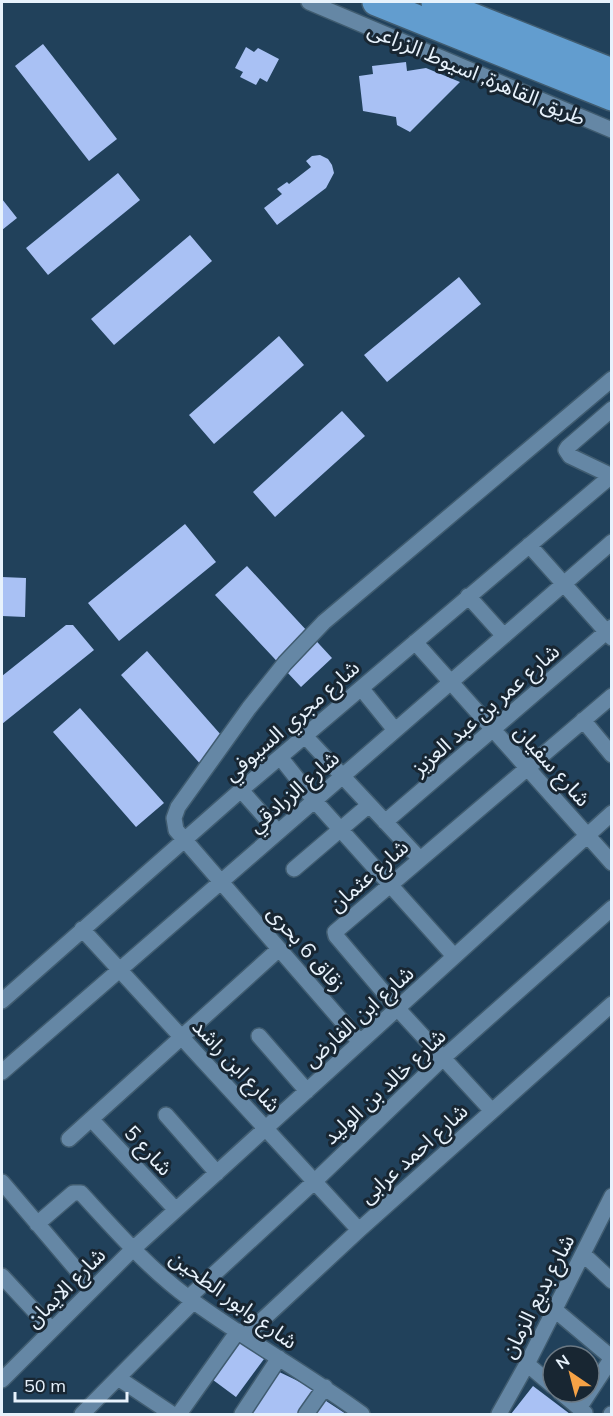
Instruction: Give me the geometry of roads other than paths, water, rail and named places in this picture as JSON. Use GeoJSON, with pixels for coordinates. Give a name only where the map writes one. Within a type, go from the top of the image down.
{"type":"FeatureCollection","features":[{"type":"Feature","properties":{"kind":"highway","name":"طريق القاهرة, اسيوط الزراعى"},"geometry":{"type":"LineString","coordinates":[[376,2],[442,13],[612,72]]}},
{"type":"Feature","properties":{"kind":"highway","name":"طريق القاهرة, اسيوط الزراعى"},"geometry":{"type":"LineString","coordinates":[[442,13],[612,97]]}},
{"type":"Feature","properties":{"kind":"street","name":"طريق القاهرة, اسيوط الزراعى"},"geometry":{"type":"LineString","coordinates":[[309,2],[612,130]]}},
{"type":"Feature","properties":{"kind":"street"},"geometry":{"type":"LineString","coordinates":[[184,840],[176,830],[174,818],[178,807],[249,708],[285,663],[324,622],[612,379]]}},
{"type":"Feature","properties":{"kind":"street"},"geometry":{"type":"LineString","coordinates":[[610,412],[566,450],[570,456],[611,476]]}},
{"type":"Feature","properties":{"kind":"street","name":"شارع مجري السيوفي"},"geometry":{"type":"LineString","coordinates":[[2,1001],[241,790],[611,476]]}},
{"type":"Feature","properties":{"kind":"street","name":"شارع الزرادقي"},"geometry":{"type":"LineString","coordinates":[[2,1072],[612,542]]}},
{"type":"Feature","properties":{"kind":"street"},"geometry":{"type":"LineString","coordinates":[[529,544],[563,584],[610,632]]}},
{"type":"Feature","properties":{"kind":"street"},"geometry":{"type":"LineString","coordinates":[[468,596],[504,636]]}},
{"type":"Feature","properties":{"kind":"street","name":"شارع عمر بن عبد العزيز"},"geometry":{"type":"LineString","coordinates":[[385,822],[610,632]]}},
{"type":"Feature","properties":{"kind":"street","name":"شارع سفيان"},"geometry":{"type":"LineString","coordinates":[[415,642],[612,863]]}},
{"type":"Feature","properties":{"kind":"street"},"geometry":{"type":"LineString","coordinates":[[361,688],[395,730]]}},
{"type":"Feature","properties":{"kind":"street","name":"شارع عثمان"},"geometry":{"type":"LineString","coordinates":[[492,1111],[397,1008],[335,932],[612,696]]}},
{"type":"Feature","properties":{"kind":"street"},"geometry":{"type":"LineString","coordinates":[[583,720],[612,755]]}},
{"type":"Feature","properties":{"kind":"street"},"geometry":{"type":"LineString","coordinates":[[305,736],[420,859]]}},
{"type":"Feature","properties":{"kind":"street"},"geometry":{"type":"LineString","coordinates":[[280,757],[314,800],[454,956]]}},
{"type":"Feature","properties":{"kind":"street"},"geometry":{"type":"LineString","coordinates":[[241,790],[278,832]]}},
{"type":"Feature","properties":{"kind":"street"},"geometry":{"type":"LineString","coordinates":[[294,869],[369,805]]}},
{"type":"Feature","properties":{"kind":"street","name":"شارع ابن الفارض"},"geometry":{"type":"LineString","coordinates":[[133,1249],[612,813]]}},
{"type":"Feature","properties":{"kind":"street","name":"زقاق 6 بحرى"},"geometry":{"type":"LineString","coordinates":[[184,840],[360,1042]]}},
{"type":"Feature","properties":{"kind":"street","name":"شارع خالد بن الوليد"},"geometry":{"type":"LineString","coordinates":[[83,1414],[191,1300],[443,1058],[612,908]]}},
{"type":"Feature","properties":{"kind":"street","name":"شارع ابن راشد"},"geometry":{"type":"LineString","coordinates":[[82,929],[359,1230]]}},
{"type":"Feature","properties":{"kind":"street"},"geometry":{"type":"LineString","coordinates":[[69,1139],[279,949]]}},
{"type":"Feature","properties":{"kind":"street","name":"شارع احمد عرابى"},"geometry":{"type":"LineString","coordinates":[[178,1414],[241,1334],[612,1004]]}},
{"type":"Feature","properties":{"kind":"street"},"geometry":{"type":"LineString","coordinates":[[260,1036],[307,1091]]}},
{"type":"Feature","properties":{"kind":"street"},"geometry":{"type":"LineString","coordinates":[[166,1115],[217,1173]]}},
{"type":"Feature","properties":{"kind":"street","name":"شارع 5"},"geometry":{"type":"LineString","coordinates":[[91,1119],[176,1210]]}},
{"type":"Feature","properties":{"kind":"street"},"geometry":{"type":"LineString","coordinates":[[2,1182],[93,1289]]}},
{"type":"Feature","properties":{"kind":"street","name":"شارع وابور الطحين"},"geometry":{"type":"LineString","coordinates":[[37,1224],[73,1193],[81,1193],[133,1249],[191,1300],[325,1387],[362,1414]]}},
{"type":"Feature","properties":{"kind":"street","name":"شارع بديع الزمان"},"geometry":{"type":"LineString","coordinates":[[499,1414],[610,1204]]}},
{"type":"Feature","properties":{"kind":"street","name":"شارع الايمان"},"geometry":{"type":"LineString","coordinates":[[4,1372],[52,1330],[133,1249]]}},
{"type":"Feature","properties":{"kind":"street"},"geometry":{"type":"LineString","coordinates":[[583,1254],[612,1281]]}},
{"type":"Feature","properties":{"kind":"street"},"geometry":{"type":"LineString","coordinates":[[2,1276],[52,1330]]}},
{"type":"Feature","properties":{"kind":"street"},"geometry":{"type":"LineString","coordinates":[[555,1310],[612,1358],[583,1412]]}},
{"type":"Feature","properties":{"kind":"street"},"geometry":{"type":"LineString","coordinates":[[242,1414],[279,1358]]}},
{"type":"Feature","properties":{"kind":"street"},"geometry":{"type":"LineString","coordinates":[[527,1364],[541,1376]]}},
{"type":"Feature","properties":{"kind":"street"},"geometry":{"type":"LineString","coordinates":[[118,1378],[172,1414]]}},
{"type":"Feature","properties":{"kind":"street"},"geometry":{"type":"LineString","coordinates":[[306,1414],[325,1387]]}}]}
